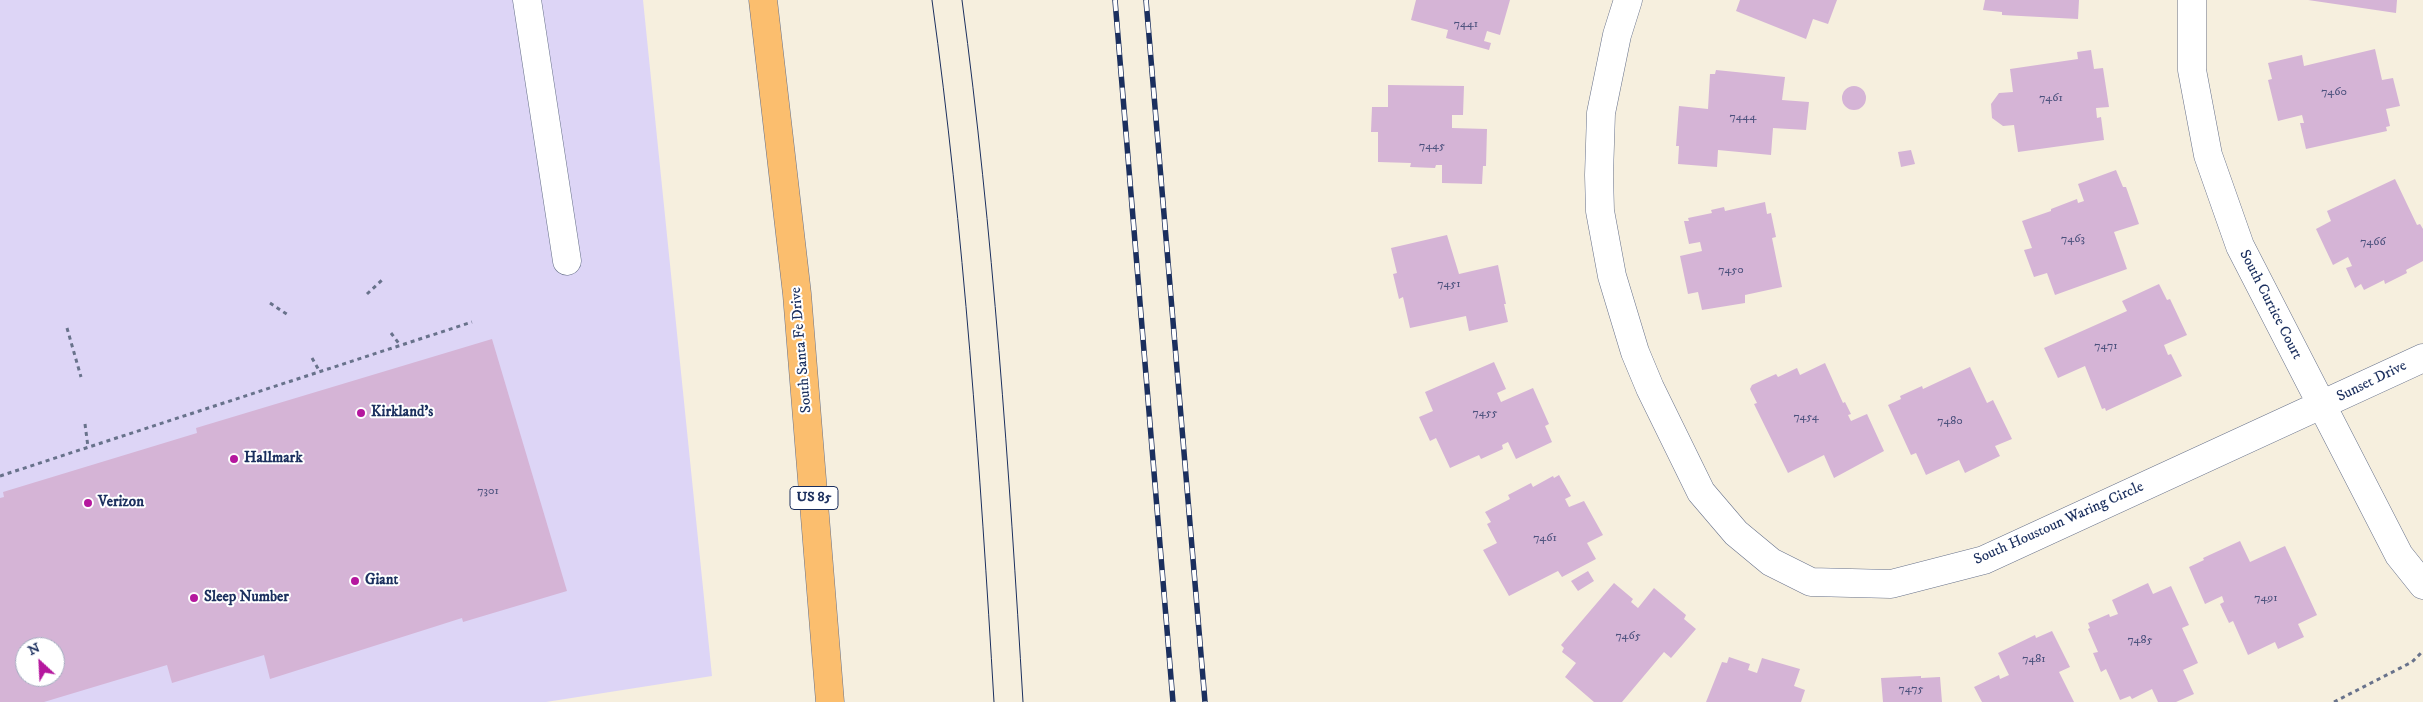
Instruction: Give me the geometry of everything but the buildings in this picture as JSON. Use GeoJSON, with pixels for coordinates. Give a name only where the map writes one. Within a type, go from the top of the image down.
{"type":"FeatureCollection","features":[{"type":"Feature","properties":{"kind":"highway","name":"South Santa Fe Drive"},"geometry":{"type":"LineString","coordinates":[[763,0],[797,294],[830,702]]}},
{"type":"Feature","properties":{"kind":"street"},"geometry":{"type":"LineString","coordinates":[[527,0],[567,261]]}},
{"type":"Feature","properties":{"kind":"street","name":"South Houstoun Waring Circle"},"geometry":{"type":"LineString","coordinates":[[1628,0],[1616,35],[1601,113],[1600,211],[1612,276],[1635,352],[1650,388],[1701,492],[1736,533],[1771,562],[1812,582],[1891,584],[1984,560],[2322,406]]}},
{"type":"Feature","properties":{"kind":"street","name":"South Curtice Court"},"geometry":{"type":"LineString","coordinates":[[2192,0],[2192,70],[2208,155],[2240,246],[2399,555],[2423,585]]}},
{"type":"Feature","properties":{"kind":"street","name":"Sunset Drive"},"geometry":{"type":"LineString","coordinates":[[2322,406],[2423,358]]}},
{"type":"Feature","properties":{"kind":"path"},"geometry":{"type":"LineString","coordinates":[[367,294],[382,280]]}},
{"type":"Feature","properties":{"kind":"path"},"geometry":{"type":"LineString","coordinates":[[270,303],[288,315]]}},
{"type":"Feature","properties":{"kind":"path"},"geometry":{"type":"LineString","coordinates":[[0,476],[472,322]]}},
{"type":"Feature","properties":{"kind":"path"},"geometry":{"type":"LineString","coordinates":[[67,328],[81,377]]}},
{"type":"Feature","properties":{"kind":"path"},"geometry":{"type":"LineString","coordinates":[[391,332],[400,345]]}},
{"type":"Feature","properties":{"kind":"path"},"geometry":{"type":"LineString","coordinates":[[312,358],[320,372]]}},
{"type":"Feature","properties":{"kind":"path"},"geometry":{"type":"LineString","coordinates":[[85,424],[88,447]]}},
{"type":"Feature","properties":{"kind":"path"},"geometry":{"type":"LineString","coordinates":[[2334,702],[2412,662],[2423,651]]}},
{"type":"Feature","properties":{"kind":"shaded area"},"geometry":{"type":"Polygon","coordinates":[[[0,0],[643,0],[712,676],[546,702],[0,702],[0,0]]]}},
{"type":"Feature","properties":{"kind":"tram line"},"geometry":{"type":"LineString","coordinates":[[932,0],[953,175],[970,350],[994,702]]}},
{"type":"Feature","properties":{"kind":"tram line"},"geometry":{"type":"LineString","coordinates":[[962,0],[983,175],[999,350],[1023,702]]}},
{"type":"Feature","properties":{"kind":"railway"},"geometry":{"type":"LineString","coordinates":[[1115,0],[1173,702]]}},
{"type":"Feature","properties":{"kind":"railway"},"geometry":{"type":"LineString","coordinates":[[1146,0],[1205,702]]}},
{"type":"Feature","properties":{"kind":"place","name":"Kirkland's"},"geometry":{"type":"Point","coordinates":[361,413]}},
{"type":"Feature","properties":{"kind":"place","name":"Hallmark"},"geometry":{"type":"Point","coordinates":[234,459]}},
{"type":"Feature","properties":{"kind":"place","name":"Verizon"},"geometry":{"type":"Point","coordinates":[88,503]}},
{"type":"Feature","properties":{"kind":"place","name":"Giant"},"geometry":{"type":"Point","coordinates":[355,581]}},
{"type":"Feature","properties":{"kind":"place","name":"Sleep Number"},"geometry":{"type":"Point","coordinates":[194,598]}}]}
